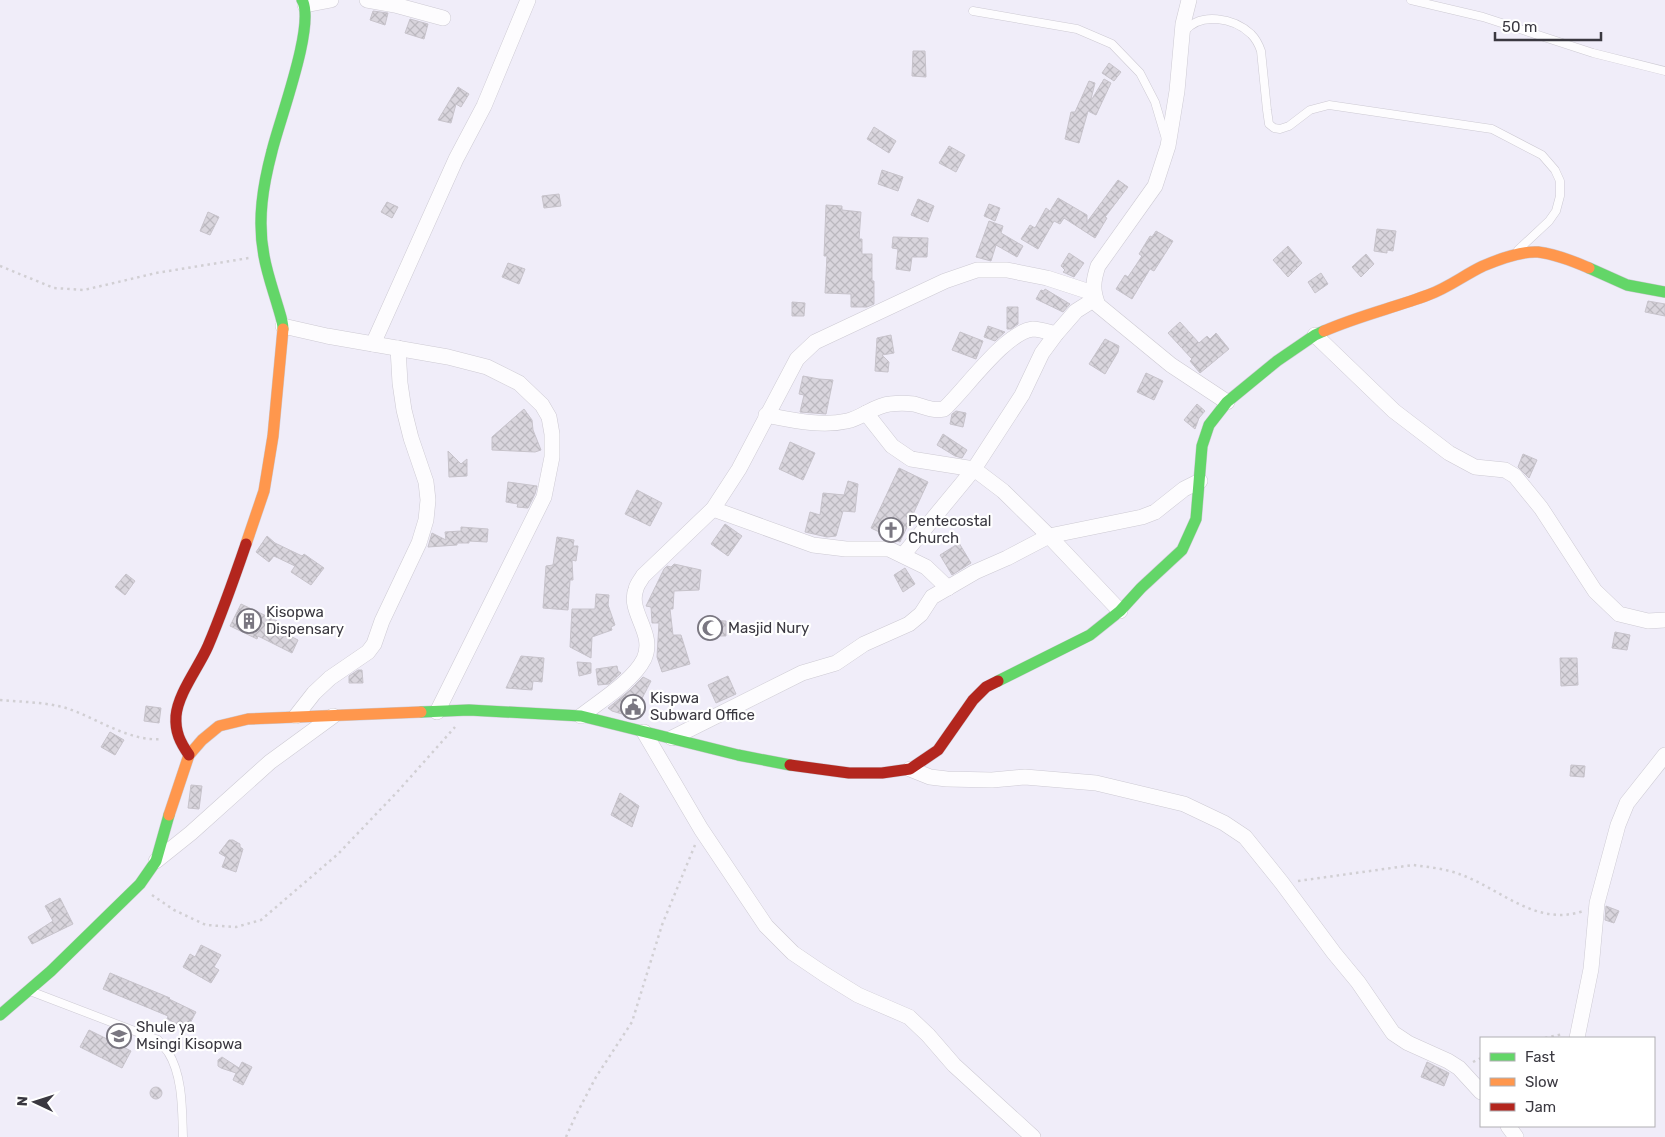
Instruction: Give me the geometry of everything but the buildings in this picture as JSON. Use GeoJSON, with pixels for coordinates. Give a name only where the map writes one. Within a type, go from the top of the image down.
{"type":"FeatureCollection","features":[{"type":"Feature","properties":{"kind":"street"},"geometry":{"type":"LineString","coordinates":[[189,755],[178,738],[176,714],[182,696],[207,648],[228,598],[264,491],[273,436],[283,326],[264,254],[261,220],[262,193],[272,149],[298,64],[304,30],[303,3],[331,0]]}},
{"type":"Feature","properties":{"kind":"street"},"geometry":{"type":"LineString","coordinates":[[366,0],[395,5],[443,18]]}},
{"type":"Feature","properties":{"kind":"street"},"geometry":{"type":"LineString","coordinates":[[373,344],[456,158],[484,106],[528,0]]}},
{"type":"Feature","properties":{"kind":"street"},"geometry":{"type":"LineString","coordinates":[[1189,0],[1181,36],[1177,91],[1168,146],[1155,186],[1098,266],[1093,281],[1094,296],[1098,305],[1171,365],[1227,402]]}},
{"type":"Feature","properties":{"kind":"street"},"geometry":{"type":"LineString","coordinates":[[156,861],[176,791],[189,755],[202,740],[219,726],[248,720],[296,716],[469,710],[581,716],[738,755],[802,767],[882,773],[910,769],[938,750],[973,700],[986,687],[1056,654],[1090,635],[1120,611],[1141,588],[1182,550],[1196,519],[1202,446],[1209,425],[1227,402],[1277,361],[1316,335],[1352,319],[1402,305],[1436,292],[1483,266],[1511,256],[1537,252],[1568,259],[1628,285],[1665,292]]}},
{"type":"Feature","properties":{"kind":"street"},"geometry":{"type":"LineString","coordinates":[[581,716],[631,676],[643,660],[648,645],[635,605],[636,589],[644,576],[713,509],[739,469],[797,359],[814,342],[936,285],[977,270],[1007,270],[1047,278],[1094,296]]}},
{"type":"Feature","properties":{"kind":"street"},"geometry":{"type":"LineString","coordinates":[[903,555],[974,469],[1022,394],[1042,352],[1076,311],[1094,296]]}},
{"type":"Feature","properties":{"kind":"street"},"geometry":{"type":"LineString","coordinates":[[283,326],[448,357],[487,367],[519,383],[542,405],[549,417],[552,434],[552,456],[544,497],[437,712]]}},
{"type":"Feature","properties":{"kind":"street"},"geometry":{"type":"LineString","coordinates":[[766,415],[805,422],[832,423],[849,421],[888,404],[914,404],[930,410],[944,409],[1014,336],[1032,329],[1056,334]]}},
{"type":"Feature","properties":{"kind":"street"},"geometry":{"type":"LineString","coordinates":[[1316,335],[1394,411],[1448,454],[1475,467],[1505,470],[1515,476],[1541,508],[1595,591],[1619,614],[1648,621],[1665,620]]}},
{"type":"Feature","properties":{"kind":"street"},"geometry":{"type":"LineString","coordinates":[[296,716],[314,693],[330,678],[368,652],[374,644],[382,621],[419,543],[426,520],[428,500],[426,482],[404,410],[398,348]]}},
{"type":"Feature","properties":{"kind":"street"},"geometry":{"type":"LineString","coordinates":[[866,413],[892,446],[911,459],[974,469],[1003,491],[1049,536],[1120,611]]}},
{"type":"Feature","properties":{"kind":"street"},"geometry":{"type":"LineString","coordinates":[[672,738],[802,673],[836,663],[864,644],[909,624],[921,614],[932,597],[975,572],[1049,536],[1142,518],[1155,512],[1184,489],[1200,481]]}},
{"type":"Feature","properties":{"kind":"street"},"geometry":{"type":"LineString","coordinates":[[713,509],[813,545],[846,549],[889,549],[926,567],[948,588]]}},
{"type":"Feature","properties":{"kind":"street"},"geometry":{"type":"LineString","coordinates":[[0,1015],[30,991],[140,884],[156,861],[191,833],[270,762],[333,716]]}},
{"type":"Feature","properties":{"kind":"street"},"geometry":{"type":"LineString","coordinates":[[644,732],[701,829],[766,926],[793,953],[858,995],[909,1017],[928,1035],[954,1065],[1033,1137]]}},
{"type":"Feature","properties":{"kind":"street"},"geometry":{"type":"LineString","coordinates":[[1577,1037],[1591,969],[1597,903],[1618,825],[1628,802],[1665,755]]}},
{"type":"Feature","properties":{"kind":"street"},"geometry":{"type":"LineString","coordinates":[[910,769],[930,776],[947,779],[992,780],[1025,777],[1096,783],[1184,804],[1224,823],[1245,837],[1358,982],[1393,1032],[1408,1043],[1459,1068],[1480,1091]]}},
{"type":"Feature","properties":{"kind":"lane"},"geometry":{"type":"LineString","coordinates":[[1411,0],[1482,18],[1593,53],[1665,71]]}},
{"type":"Feature","properties":{"kind":"lane"},"geometry":{"type":"LineString","coordinates":[[973,11],[1077,30],[1112,44],[1140,73],[1155,102],[1168,146]]}},
{"type":"Feature","properties":{"kind":"lane"},"geometry":{"type":"LineString","coordinates":[[1181,36],[1194,22],[1209,18],[1236,24],[1251,34],[1258,42],[1261,51],[1269,124],[1274,128],[1280,129],[1289,126],[1310,110],[1329,105],[1492,129],[1542,155],[1555,170],[1560,181],[1560,196],[1556,211],[1549,221],[1511,256]]}},
{"type":"Feature","properties":{"kind":"lane"},"geometry":{"type":"LineString","coordinates":[[30,991],[158,1040],[168,1052],[175,1067],[181,1098],[183,1137]]}},
{"type":"Feature","properties":{"kind":"path"},"geometry":{"type":"LineString","coordinates":[[0,266],[54,288],[84,290],[156,273],[234,261],[264,254]]}},
{"type":"Feature","properties":{"kind":"path"},"geometry":{"type":"LineString","coordinates":[[0,700],[66,708],[136,738],[149,740],[178,738]]}},
{"type":"Feature","properties":{"kind":"path"},"geometry":{"type":"LineString","coordinates":[[140,884],[157,899],[174,910],[206,925],[236,928],[261,920],[338,854],[399,790],[469,710]]}},
{"type":"Feature","properties":{"kind":"path"},"geometry":{"type":"LineString","coordinates":[[566,1137],[596,1077],[632,1022],[662,925],[701,829]]}},
{"type":"Feature","properties":{"kind":"path"},"geometry":{"type":"LineString","coordinates":[[1282,883],[1413,865],[1461,874],[1492,888],[1519,905],[1539,912],[1555,915],[1582,912],[1597,903]]}},
{"type":"Feature","properties":{"kind":"traffic: fast"},"geometry":{"type":"LineString","coordinates":[[283,329],[264,256],[261,216],[269,164],[301,50],[305,12],[302,0]]}},
{"type":"Feature","properties":{"kind":"traffic: fast"},"geometry":{"type":"LineString","coordinates":[[1589,268],[1627,285],[1665,292]]}},
{"type":"Feature","properties":{"kind":"traffic: fast"},"geometry":{"type":"LineString","coordinates":[[998,681],[1090,635],[1120,611],[1141,588],[1182,550],[1196,519],[1202,446],[1209,425],[1227,402],[1277,361],[1324,331]]}},
{"type":"Feature","properties":{"kind":"traffic: fast"},"geometry":{"type":"LineString","coordinates":[[421,712],[469,710],[581,716],[738,755],[790,765]]}},
{"type":"Feature","properties":{"kind":"traffic: fast"},"geometry":{"type":"LineString","coordinates":[[0,1015],[51,971],[140,884],[156,861],[169,815]]}},
{"type":"Feature","properties":{"kind":"traffic: slow"},"geometry":{"type":"LineString","coordinates":[[1324,331],[1415,300],[1435,292],[1483,266],[1517,254],[1545,253],[1589,268]]}},
{"type":"Feature","properties":{"kind":"traffic: slow"},"geometry":{"type":"LineString","coordinates":[[246,544],[264,491],[273,436],[283,329]]}},
{"type":"Feature","properties":{"kind":"traffic: slow"},"geometry":{"type":"LineString","coordinates":[[169,815],[189,755],[202,740],[219,726],[248,719],[421,712]]}},
{"type":"Feature","properties":{"kind":"traffic: jam"},"geometry":{"type":"LineString","coordinates":[[189,755],[177,732],[176,716],[178,707],[185,689],[208,646],[246,544]]}},
{"type":"Feature","properties":{"kind":"traffic: jam"},"geometry":{"type":"LineString","coordinates":[[790,765],[849,773],[882,773],[910,769],[938,750],[973,700],[986,687],[998,681]]}},
{"type":"Feature","properties":{"kind":"place","name":"Pentecostal Church"},"geometry":{"type":"Point","coordinates":[891,530]}},
{"type":"Feature","properties":{"kind":"place","name":"Kisopwa Dispensary"},"geometry":{"type":"Point","coordinates":[249,621]}},
{"type":"Feature","properties":{"kind":"place","name":"Masjid Nury"},"geometry":{"type":"Point","coordinates":[710,628]}},
{"type":"Feature","properties":{"kind":"place","name":"Kispwa Subward Office"},"geometry":{"type":"Point","coordinates":[633,707]}},
{"type":"Feature","properties":{"kind":"place","name":"Shule ya Msingi Kisopwa"},"geometry":{"type":"Point","coordinates":[119,1036]}}]}
